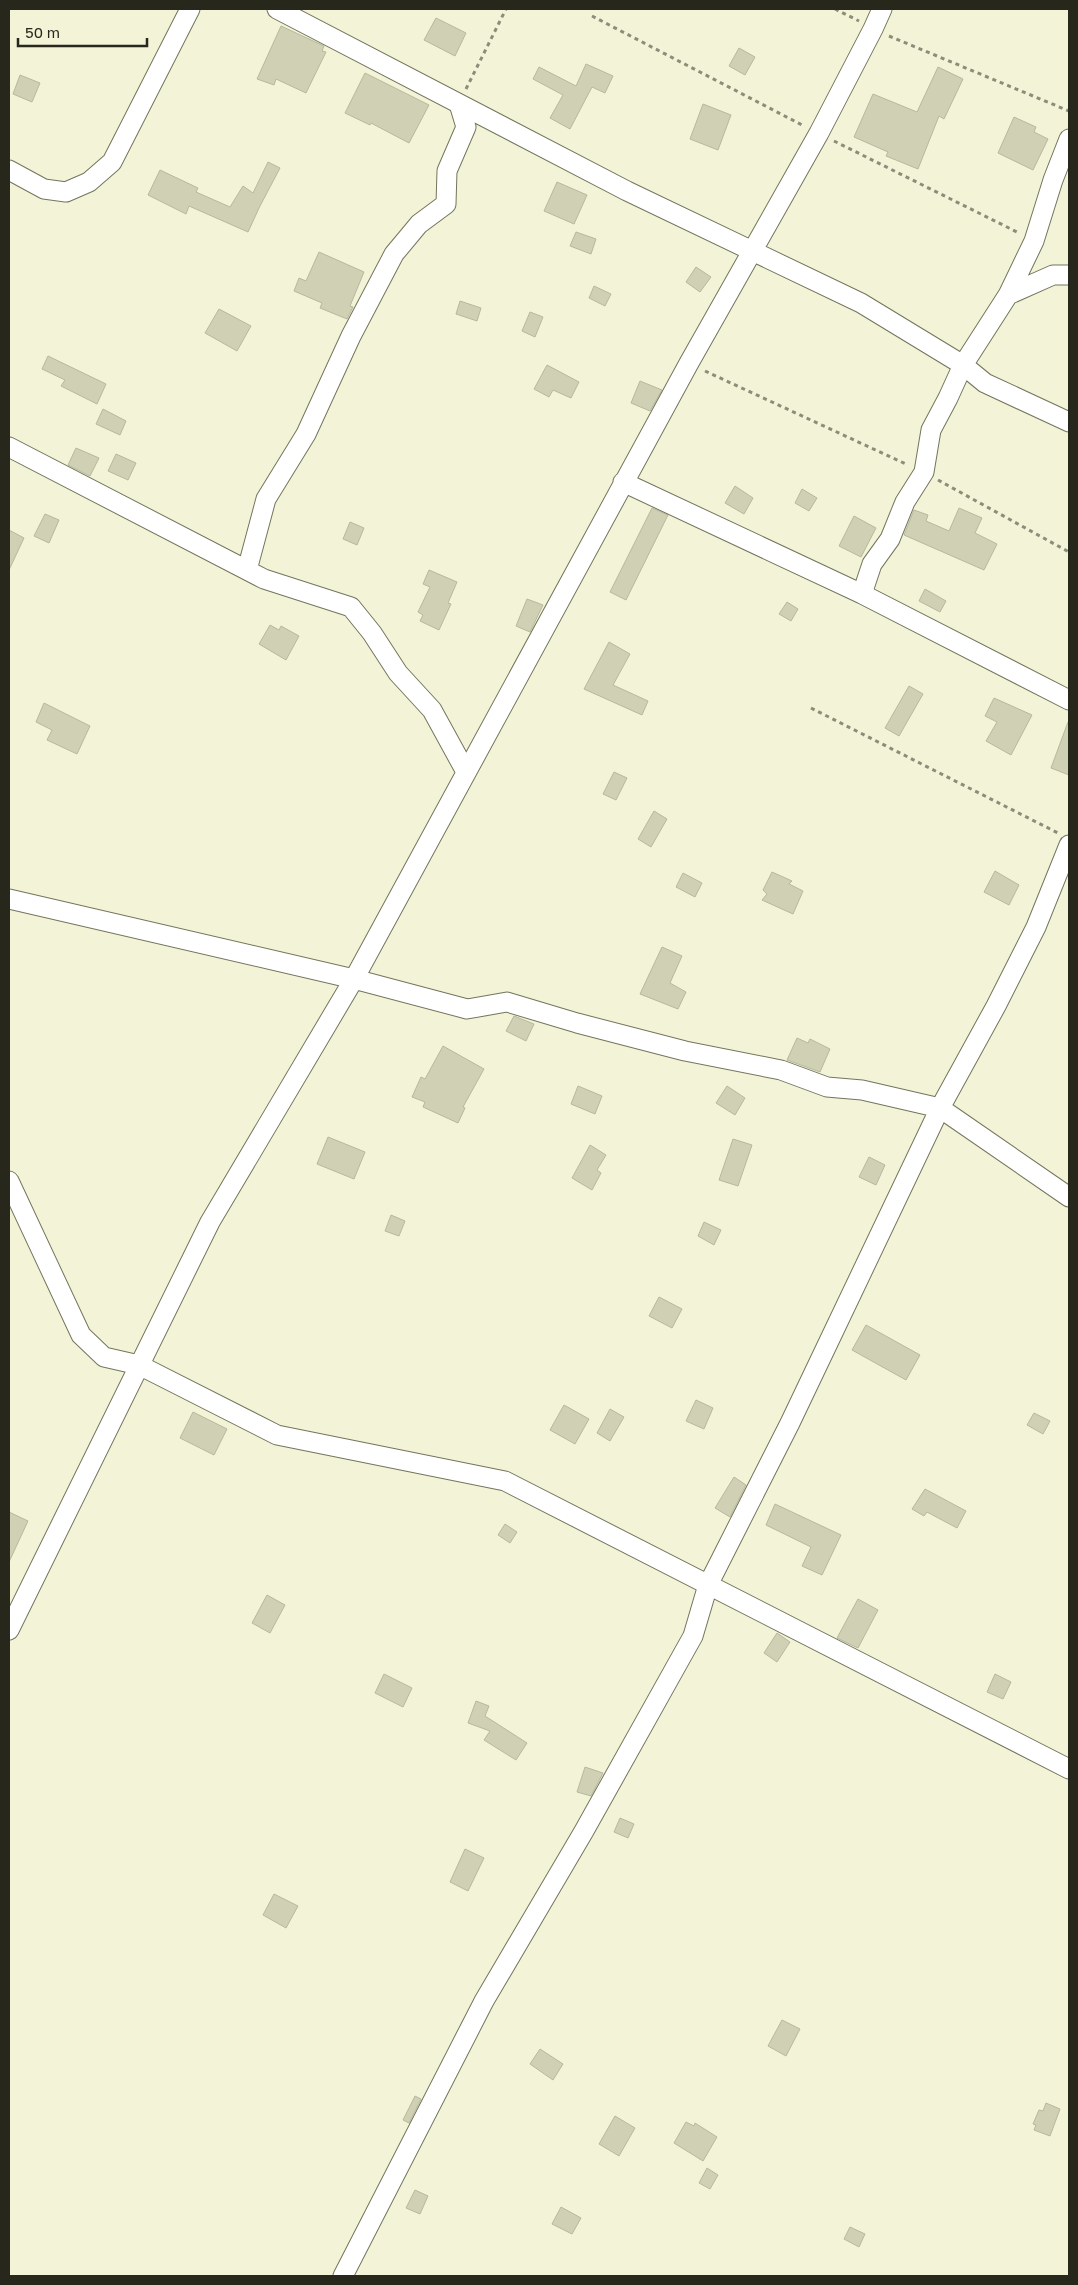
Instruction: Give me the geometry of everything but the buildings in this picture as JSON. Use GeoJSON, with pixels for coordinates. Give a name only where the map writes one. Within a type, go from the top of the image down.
{"type":"FeatureCollection","features":[{"type":"Feature","properties":{"kind":"street"},"geometry":{"type":"LineString","coordinates":[[9,170],[44,189],[66,192],[89,182],[112,162],[190,9]]}},
{"type":"Feature","properties":{"kind":"street"},"geometry":{"type":"LineString","coordinates":[[277,9],[627,191],[861,303],[963,365],[985,382],[1069,422]]}},
{"type":"Feature","properties":{"kind":"street"},"geometry":{"type":"LineString","coordinates":[[9,1630],[210,1222],[354,979],[623,482],[818,133],[882,9]]}},
{"type":"Feature","properties":{"kind":"street"},"geometry":{"type":"LineString","coordinates":[[247,570],[266,499],[306,434],[351,336],[394,254],[418,224],[446,204],[448,171],[466,128],[459,104]]}},
{"type":"Feature","properties":{"kind":"street"},"geometry":{"type":"LineString","coordinates":[[862,594],[872,564],[890,539],[905,502],[924,472],[930,430],[948,398],[963,365],[1008,295],[1034,241],[1053,180],[1069,139]]}},
{"type":"Feature","properties":{"kind":"street"},"geometry":{"type":"LineString","coordinates":[[1008,295],[1054,275],[1069,275]]}},
{"type":"Feature","properties":{"kind":"street"},"geometry":{"type":"LineString","coordinates":[[9,447],[264,579],[351,607],[372,633],[398,673],[432,710],[466,772]]}},
{"type":"Feature","properties":{"kind":"street"},"geometry":{"type":"LineString","coordinates":[[623,482],[862,594],[1069,700]]}},
{"type":"Feature","properties":{"kind":"street"},"geometry":{"type":"LineString","coordinates":[[342,2276],[484,2001],[584,1831],[693,1636],[708,1585],[790,1423],[940,1108],[996,1006],[1036,927],[1065,839]]}},
{"type":"Feature","properties":{"kind":"street"},"geometry":{"type":"LineString","coordinates":[[9,899],[354,979],[466,1009],[507,1002],[577,1023],[676,1048],[781,1070],[827,1087],[862,1090],[940,1108],[1069,1197]]}},
{"type":"Feature","properties":{"kind":"street"},"geometry":{"type":"LineString","coordinates":[[9,1181],[81,1334],[104,1357],[139,1364],[277,1435],[505,1481],[1069,1769]]}},
{"type":"Feature","properties":{"kind":"path"},"geometry":{"type":"LineString","coordinates":[[459,104],[506,9]]}},
{"type":"Feature","properties":{"kind":"path"},"geometry":{"type":"LineString","coordinates":[[835,9],[873,29],[1069,111]]}},
{"type":"Feature","properties":{"kind":"path"},"geometry":{"type":"LineString","coordinates":[[689,363],[924,472],[1069,552]]}},
{"type":"Feature","properties":{"kind":"path"},"geometry":{"type":"LineString","coordinates":[[811,708],[1065,839]]}}]}
